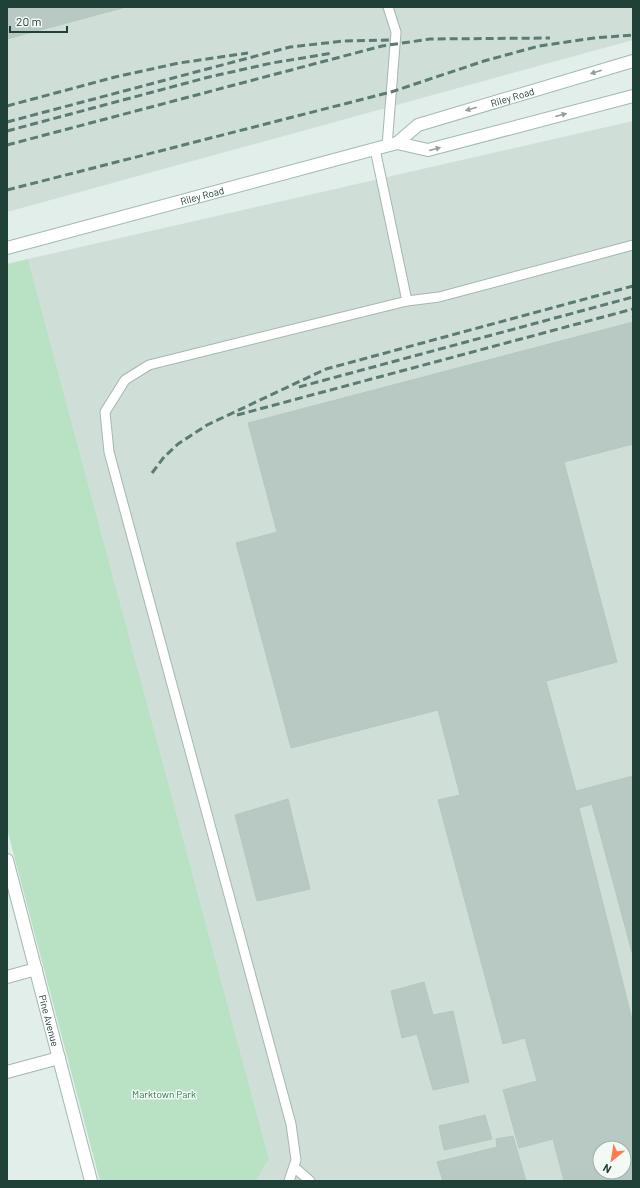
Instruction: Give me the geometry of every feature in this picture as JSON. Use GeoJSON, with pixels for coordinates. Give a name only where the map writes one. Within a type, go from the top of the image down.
{"type":"FeatureCollection","features":[{"type":"Feature","properties":{"kind":"main road","name":"Riley Road"},"geometry":{"type":"LineString","coordinates":[[7,248],[392,144],[418,124],[633,61]]}},
{"type":"Feature","properties":{"kind":"main road","name":"Riley Road"},"geometry":{"type":"LineString","coordinates":[[392,144],[428,150],[633,96]]}},
{"type":"Feature","properties":{"kind":"main road","name":"Pine Avenue"},"geometry":{"type":"LineString","coordinates":[[7,860],[10,879],[36,969],[91,1181]]}},
{"type":"Feature","properties":{"kind":"main road"},"geometry":{"type":"LineString","coordinates":[[7,977],[36,969]]}},
{"type":"Feature","properties":{"kind":"main road"},"geometry":{"type":"LineString","coordinates":[[7,1072],[59,1058]]}},
{"type":"Feature","properties":{"kind":"lane"},"geometry":{"type":"LineString","coordinates":[[388,7],[396,32],[392,144]]}},
{"type":"Feature","properties":{"kind":"lane"},"geometry":{"type":"LineString","coordinates":[[375,149],[407,301]]}},
{"type":"Feature","properties":{"kind":"lane"},"geometry":{"type":"LineString","coordinates":[[289,1181],[296,1160],[291,1124],[109,452],[105,412],[125,380],[149,365],[407,301],[439,297],[633,245]]}},
{"type":"Feature","properties":{"kind":"lane"},"geometry":{"type":"LineString","coordinates":[[294,1167],[310,1181]]}},
{"type":"Feature","properties":{"kind":"shaded area"},"geometry":{"type":"Polygon","coordinates":[[[7,7],[633,7],[633,40],[7,212],[7,7]]]}},
{"type":"Feature","properties":{"kind":"shaded area"},"geometry":{"type":"Polygon","coordinates":[[[633,121],[633,1181],[256,1181],[269,1159],[28,259],[633,121]]]}},
{"type":"Feature","properties":{"kind":"green space","name":"Marktown Park"},"geometry":{"type":"Polygon","coordinates":[[[28,259],[269,1159],[256,1181],[100,1181],[7,829],[7,264],[28,259]]]}},
{"type":"Feature","properties":{"kind":"building"},"geometry":{"type":"Polygon","coordinates":[[[7,7],[126,7],[7,39],[7,7]]]}},
{"type":"Feature","properties":{"kind":"building"},"geometry":{"type":"Polygon","coordinates":[[[633,322],[633,444],[564,462],[617,662],[546,681],[576,791],[633,776],[633,956],[592,804],[579,808],[633,1023],[633,1181],[564,1181],[553,1139],[519,1148],[503,1090],[537,1081],[525,1038],[503,1044],[438,800],[460,795],[438,710],[291,748],[236,543],[277,532],[248,423],[633,322]]]}},
{"type":"Feature","properties":{"kind":"building"},"geometry":{"type":"Polygon","coordinates":[[[288,799],[310,889],[257,901],[235,815],[288,799]]]}},
{"type":"Feature","properties":{"kind":"building"},"geometry":{"type":"Polygon","coordinates":[[[424,982],[433,1015],[453,1011],[469,1082],[433,1090],[417,1034],[402,1038],[391,991],[424,982]]]}},
{"type":"Feature","properties":{"kind":"building"},"geometry":{"type":"Polygon","coordinates":[[[485,1115],[492,1139],[444,1150],[439,1126],[485,1115]]]}},
{"type":"Feature","properties":{"kind":"building"},"geometry":{"type":"Polygon","coordinates":[[[513,1136],[526,1181],[443,1181],[437,1162],[497,1147],[496,1139],[513,1136]]]}},
{"type":"Feature","properties":{"kind":"railway"},"geometry":{"type":"LineString","coordinates":[[7,190],[391,92],[484,61],[539,46],[594,38],[633,35]]}},
{"type":"Feature","properties":{"kind":"railway"},"geometry":{"type":"LineString","coordinates":[[7,145],[382,46],[430,39],[550,38]]}},
{"type":"Feature","properties":{"kind":"railway"},"geometry":{"type":"LineString","coordinates":[[7,122],[290,47],[344,41],[392,40]]}},
{"type":"Feature","properties":{"kind":"railway"},"geometry":{"type":"LineString","coordinates":[[7,106],[115,77],[179,63],[248,53]]}},
{"type":"Feature","properties":{"kind":"railway"},"geometry":{"type":"LineString","coordinates":[[7,131],[209,77],[272,63],[333,53]]}},
{"type":"Feature","properties":{"kind":"railway"},"geometry":{"type":"LineString","coordinates":[[152,473],[164,457],[178,444],[207,425],[326,369],[633,286]]}},
{"type":"Feature","properties":{"kind":"railway"},"geometry":{"type":"LineString","coordinates":[[299,387],[633,297]]}},
{"type":"Feature","properties":{"kind":"railway"},"geometry":{"type":"LineString","coordinates":[[237,415],[633,309]]}}]}
